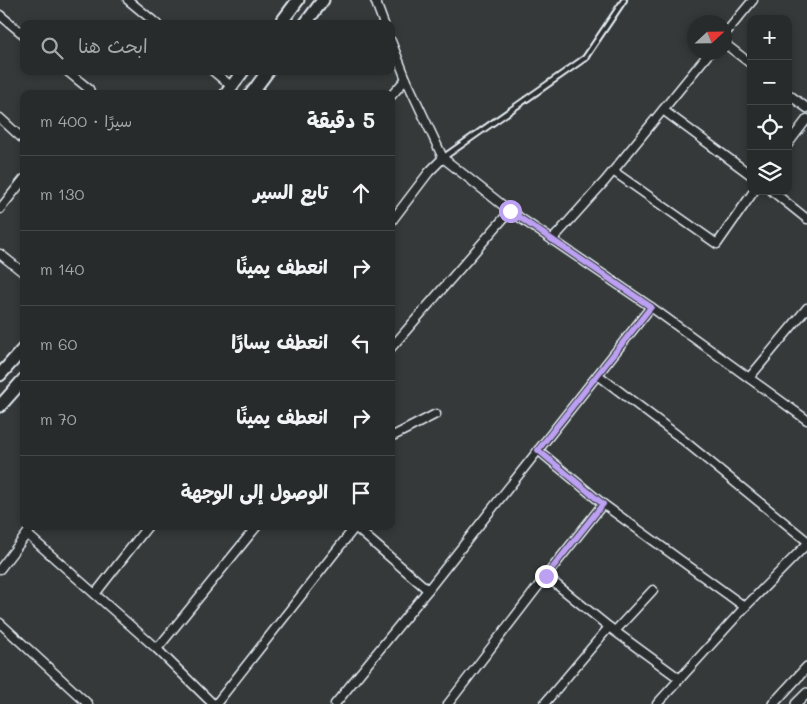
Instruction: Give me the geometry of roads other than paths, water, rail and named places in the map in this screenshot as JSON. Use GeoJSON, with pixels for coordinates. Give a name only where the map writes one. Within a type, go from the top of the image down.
{"type":"FeatureCollection","features":[{"type":"Feature","properties":{"kind":"main road"},"geometry":{"type":"LineString","coordinates":[[283,20],[298,0]]}},
{"type":"Feature","properties":{"kind":"main road"},"geometry":{"type":"LineString","coordinates":[[308,20],[323,0]]}},
{"type":"Feature","properties":{"kind":"main road"},"geometry":{"type":"LineString","coordinates":[[228,90],[240,75]]}},
{"type":"Feature","properties":{"kind":"main road"},"geometry":{"type":"LineString","coordinates":[[254,90],[265,75]]}},
{"type":"Feature","properties":{"kind":"main road"},"geometry":{"type":"LineString","coordinates":[[0,375],[20,352]]}},
{"type":"Feature","properties":{"kind":"main road"},"geometry":{"type":"LineString","coordinates":[[0,406],[20,384]]}},
{"type":"Feature","properties":{"kind":"street"},"geometry":{"type":"LineString","coordinates":[[128,0],[152,20]]}},
{"type":"Feature","properties":{"kind":"street"},"geometry":{"type":"LineString","coordinates":[[375,0],[382,20]]}},
{"type":"Feature","properties":{"kind":"street"},"geometry":{"type":"LineString","coordinates":[[732,25],[752,0]]}},
{"type":"Feature","properties":{"kind":"street"},"geometry":{"type":"LineString","coordinates":[[0,15],[20,31]]}},
{"type":"Feature","properties":{"kind":"street"},"geometry":{"type":"LineString","coordinates":[[732,49],[747,61]]}},
{"type":"Feature","properties":{"kind":"street"},"geometry":{"type":"LineString","coordinates":[[395,51],[443,158],[510,211],[651,307],[807,420]]}},
{"type":"Feature","properties":{"kind":"street"},"geometry":{"type":"LineString","coordinates":[[552,240],[613,171],[704,60]]}},
{"type":"Feature","properties":{"kind":"street"},"geometry":{"type":"LineString","coordinates":[[73,75],[90,90]]}},
{"type":"Feature","properties":{"kind":"street"},"geometry":{"type":"LineString","coordinates":[[216,75],[228,90]]}},
{"type":"Feature","properties":{"kind":"street"},"geometry":{"type":"LineString","coordinates":[[395,91],[406,79]]}},
{"type":"Feature","properties":{"kind":"street"},"geometry":{"type":"LineString","coordinates":[[792,97],[807,108]]}},
{"type":"Feature","properties":{"kind":"street"},"geometry":{"type":"LineString","coordinates":[[663,110],[747,172]]}},
{"type":"Feature","properties":{"kind":"street"},"geometry":{"type":"LineString","coordinates":[[0,118],[20,136]]}},
{"type":"Feature","properties":{"kind":"street"},"geometry":{"type":"LineString","coordinates":[[792,139],[807,119]]}},
{"type":"Feature","properties":{"kind":"street"},"geometry":{"type":"LineString","coordinates":[[395,217],[429,172],[443,158]]}},
{"type":"Feature","properties":{"kind":"street"},"geometry":{"type":"LineString","coordinates":[[613,171],[717,244],[751,195]]}},
{"type":"Feature","properties":{"kind":"street"},"geometry":{"type":"LineString","coordinates":[[0,209],[20,184]]}},
{"type":"Feature","properties":{"kind":"street"},"geometry":{"type":"LineString","coordinates":[[777,195],[807,219]]}},
{"type":"Feature","properties":{"kind":"street"},"geometry":{"type":"LineString","coordinates":[[395,343],[510,211]]}},
{"type":"Feature","properties":{"kind":"street"},"geometry":{"type":"LineString","coordinates":[[0,254],[20,270]]}},
{"type":"Feature","properties":{"kind":"street"},"geometry":{"type":"LineString","coordinates":[[335,704],[428,590],[651,307]]}},
{"type":"Feature","properties":{"kind":"street"},"geometry":{"type":"LineString","coordinates":[[749,378],[807,308]]}},
{"type":"Feature","properties":{"kind":"street"},"geometry":{"type":"LineString","coordinates":[[598,375],[677,435],[807,543],[745,607],[657,704]]}},
{"type":"Feature","properties":{"kind":"street"},"geometry":{"type":"LineString","coordinates":[[395,435],[436,414]]}},
{"type":"Feature","properties":{"kind":"street"},"geometry":{"type":"LineString","coordinates":[[538,450],[603,504],[745,607]]}},
{"type":"Feature","properties":{"kind":"street"},"geometry":{"type":"LineString","coordinates":[[448,704],[603,504]]}},
{"type":"Feature","properties":{"kind":"street"},"geometry":{"type":"LineString","coordinates":[[0,569],[30,530]]}},
{"type":"Feature","properties":{"kind":"street"},"geometry":{"type":"LineString","coordinates":[[95,594],[145,530]]}},
{"type":"Feature","properties":{"kind":"street"},"geometry":{"type":"LineString","coordinates":[[156,649],[254,530]]}},
{"type":"Feature","properties":{"kind":"street"},"geometry":{"type":"LineString","coordinates":[[28,534],[215,704],[352,530]]}},
{"type":"Feature","properties":{"kind":"street"},"geometry":{"type":"LineString","coordinates":[[358,530],[428,590]]}},
{"type":"Feature","properties":{"kind":"street"},"geometry":{"type":"LineString","coordinates":[[546,576],[612,629],[680,679]]}},
{"type":"Feature","properties":{"kind":"street"},"geometry":{"type":"LineString","coordinates":[[544,704],[612,629],[652,590]]}},
{"type":"Feature","properties":{"kind":"street"},"geometry":{"type":"LineString","coordinates":[[0,623],[88,704]]}},
{"type":"Feature","properties":{"kind":"street"},"geometry":{"type":"LineString","coordinates":[[773,704],[807,667]]}},
{"type":"Feature","properties":{"kind":"street"},"geometry":{"type":"LineString","coordinates":[[796,704],[807,693]]}},
{"type":"Feature","properties":{"kind":"lane"},"geometry":{"type":"LineString","coordinates":[[443,158],[586,58],[624,0]]}}]}
